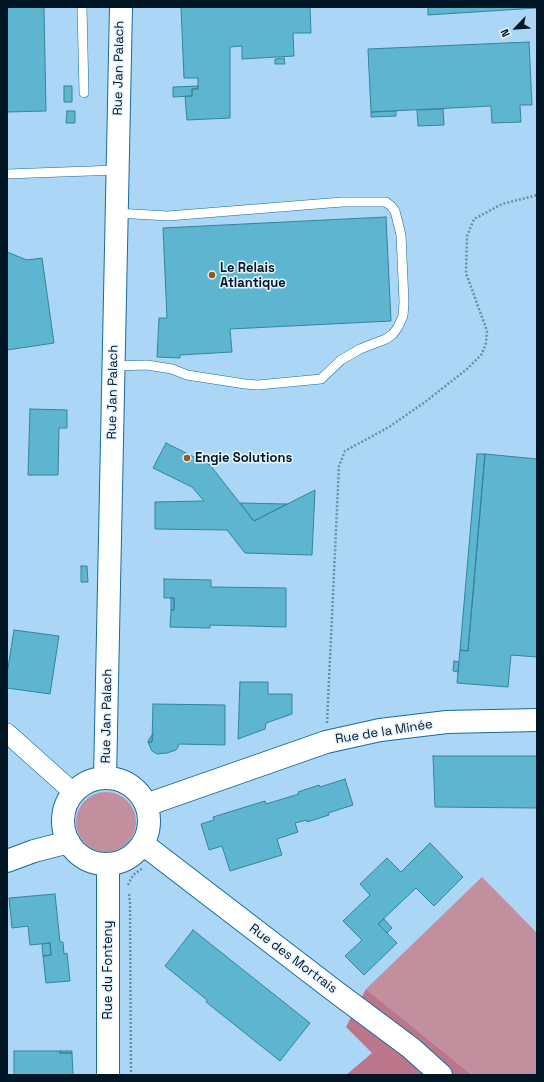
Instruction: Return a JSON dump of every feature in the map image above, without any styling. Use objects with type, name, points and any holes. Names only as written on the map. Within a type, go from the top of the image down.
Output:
[{"type":"street","name":"Rue Jan Palach","points":[[105,778],[120,7]]},
{"type":"street","name":"Rue de la Minée","points":[[146,806],[326,742],[380,730],[447,722],[537,720]]},
{"type":"street","points":[[7,733],[74,793]]},
{"type":"street","points":[[105,778],[120,781],[131,786],[140,795],[146,806],[149,818],[148,832],[143,844],[136,852],[128,858],[108,864],[97,863],[86,859],[76,852],[65,833],[63,822],[68,801],[74,793],[84,785],[95,780],[105,778]]},
{"type":"street","points":[[7,861],[69,842]]},
{"type":"street","name":"Rue des Mortrais","points":[[143,844],[411,1048],[441,1075]]},
{"type":"street","name":"Rue du Fonteny","points":[[108,864],[108,1075]]},
{"type":"lane","points":[[82,7],[84,93]]},
{"type":"lane","points":[[7,174],[117,170]]},
{"type":"lane","points":[[113,366],[147,366],[172,369],[187,375],[245,384],[321,379],[341,360],[360,349],[386,339],[393,334],[404,316],[401,235],[395,211],[386,202],[342,202],[168,216],[116,213]]},
{"type":"path","points":[[326,742],[339,466],[346,451],[389,427],[419,407],[467,369],[482,354],[486,343],[487,331],[466,272],[468,236],[474,219],[502,204],[537,195]]},
{"type":"path","points":[[131,1075],[130,903],[128,885],[133,875],[146,865]]},
{"type":"shaded area","points":[[106,792],[123,797],[131,805],[136,822],[131,839],[123,847],[106,852],[89,847],[81,839],[76,822],[81,805],[89,797]]},
{"type":"shaded area","points":[[482,877],[537,933],[537,1075],[472,1075],[366,989]]},
{"type":"shaded area","points":[[366,989],[472,1075],[346,1075],[372,1053],[346,1027]]},
{"type":"building","points":[[7,7],[44,7],[46,111],[7,112]]},
{"type":"building","points":[[181,7],[310,7],[311,33],[293,33],[294,56],[242,59],[242,46],[230,47],[230,118],[187,120],[185,96],[192,96],[192,89],[198,89],[198,78],[184,78]]},
{"type":"building","points":[[428,7],[537,7],[537,8],[428,15]]},
{"type":"building","points":[[529,42],[532,105],[520,105],[521,122],[492,123],[491,106],[371,112],[368,49]]},
{"type":"building","points":[[284,58],[285,64],[275,64],[275,59]]},
{"type":"building","points":[[64,86],[72,86],[72,102],[64,102]]},
{"type":"building","points":[[198,86],[198,89],[192,89],[192,96],[173,97],[173,87]]},
{"type":"building","points":[[443,109],[444,125],[418,126],[417,110]]},
{"type":"building","points":[[67,111],[75,111],[75,123],[66,123]]},
{"type":"building","points":[[396,111],[396,116],[371,117],[371,112]]},
{"type":"building","points":[[386,217],[391,321],[230,329],[232,352],[180,355],[180,358],[157,357],[159,318],[167,318],[163,228]]},
{"type":"building","points":[[7,252],[27,260],[42,258],[54,343],[7,350]]},
{"type":"building","points":[[30,409],[67,410],[67,428],[59,428],[58,475],[28,475]]},
{"type":"building","points":[[166,443],[210,465],[254,521],[315,490],[312,555],[245,553],[227,530],[155,529],[155,502],[204,501],[192,487],[153,468]]},
{"type":"building","points":[[477,454],[485,454],[468,651],[460,650]]},
{"type":"building","points":[[485,454],[537,459],[537,657],[511,655],[508,687],[457,683],[460,650],[468,651]]},
{"type":"building","points":[[240,503],[287,504],[254,521]]},
{"type":"building","points":[[81,566],[87,566],[88,582],[81,582]]},
{"type":"building","points":[[164,579],[211,580],[211,587],[286,588],[286,627],[210,625],[210,628],[170,627],[171,610],[174,610],[174,598],[164,598]]},
{"type":"building","points":[[171,598],[174,598],[174,610],[171,610]]},
{"type":"building","points":[[14,630],[59,636],[50,694],[7,688],[7,674]]},
{"type":"building","points":[[454,661],[459,662],[458,672],[453,671]]},
{"type":"building","points":[[240,682],[268,682],[268,694],[292,694],[292,714],[266,723],[265,729],[238,739]]},
{"type":"building","points":[[153,704],[225,705],[225,745],[179,744],[176,750],[157,754],[152,751],[148,742],[152,742]]},
{"type":"building","points":[[153,734],[152,742],[148,742],[149,739]]},
{"type":"building","points":[[433,756],[537,756],[537,808],[435,807]]},
{"type":"building","points":[[345,779],[353,805],[307,822],[307,820],[295,823],[298,832],[277,839],[282,855],[230,871],[222,846],[209,850],[201,824],[214,820],[213,817],[265,801],[266,804],[299,794],[298,792],[319,785],[320,787]]},
{"type":"building","points":[[430,843],[463,877],[434,906],[416,888],[378,924],[397,943],[364,975],[345,956],[362,940],[343,921],[370,895],[360,884],[387,858],[401,872]]},
{"type":"building","points":[[55,894],[60,942],[63,942],[64,954],[67,953],[70,981],[46,983],[43,956],[51,955],[50,943],[30,945],[28,926],[12,928],[9,898]]},
{"type":"building","points":[[384,919],[392,928],[387,933],[378,924]]},
{"type":"building","points":[[193,930],[310,1023],[280,1061],[206,1002],[207,1000],[165,966]]},
{"type":"building","points":[[50,943],[51,955],[43,956],[42,944]]},
{"type":"building","points":[[14,1051],[60,1051],[60,1053],[72,1053],[73,1075],[14,1075]]},
{"type":"building","points":[[60,1051],[72,1051],[72,1053],[60,1053]]},
{"type":"place","name":"Le Relais Atlantique","points":[[212,275]]},
{"type":"place","name":"Engie Solutions","points":[[187,458]]}]
